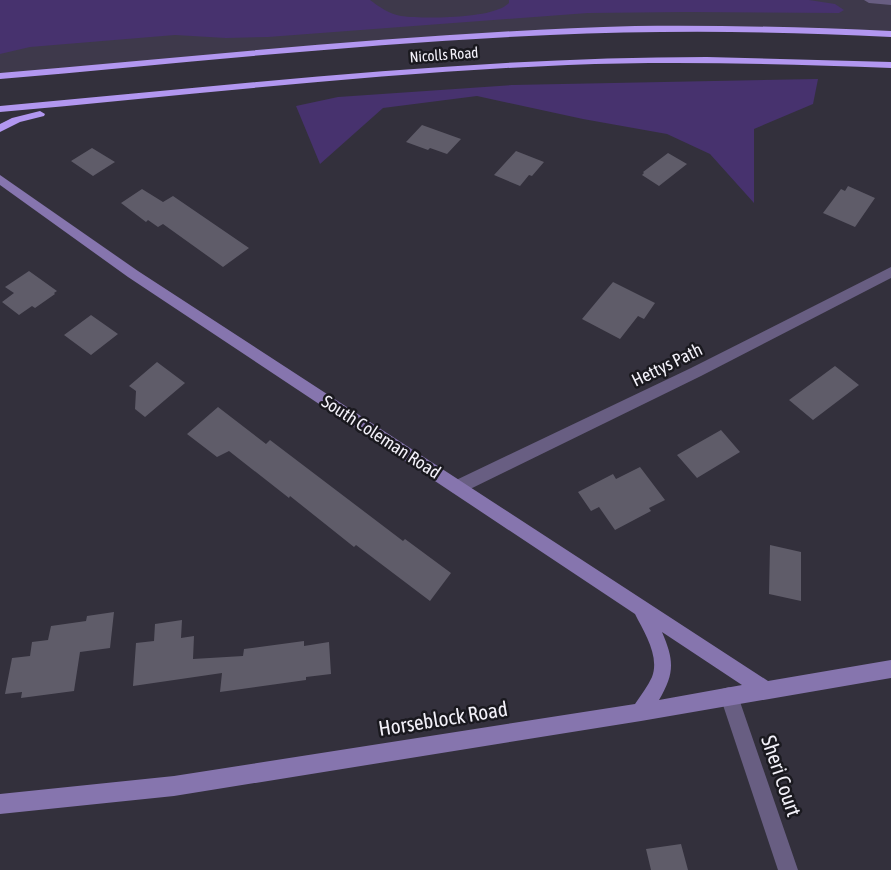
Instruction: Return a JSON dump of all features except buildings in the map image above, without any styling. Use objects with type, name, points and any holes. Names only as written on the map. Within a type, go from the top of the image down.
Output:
[{"type":"highway","points":[[813,31],[891,29]]},
{"type":"highway","name":"Nicolls Road","points":[[0,76],[488,36],[627,30],[813,31],[891,34]]},
{"type":"highway","name":"Nicolls Road","points":[[0,109],[465,68],[583,62],[712,60],[891,65]]},
{"type":"highway","points":[[0,129],[28,116],[89,110],[237,88]]},
{"type":"street","points":[[869,0],[891,2]]},
{"type":"street","name":"South Coleman Road","points":[[0,179],[133,274],[765,690]]},
{"type":"street","name":"Hettys Path","points":[[458,487],[696,372],[891,272]]},
{"type":"street","points":[[641,608],[662,654],[664,666],[660,678],[641,712]]},
{"type":"street","name":"Horseblock Road","points":[[0,804],[174,786],[641,712],[891,669]]},
{"type":"street","name":"Sheri Court","points":[[729,696],[788,870]]},
{"type":"shaded area","points":[[0,0],[891,0],[891,34],[742,29],[487,35],[0,76]]},
{"type":"shaded area","points":[[0,0],[370,0],[397,15],[411,17],[451,17],[490,12],[503,7],[509,3],[509,0],[809,0],[835,4],[844,10],[839,13],[588,13],[268,37],[226,38],[175,35],[30,47],[0,54]]},
{"type":"shaded area","points":[[818,79],[813,104],[754,129],[754,203],[710,154],[667,134],[583,119],[477,96],[383,108],[320,164],[296,106],[338,97],[512,85]]}]
